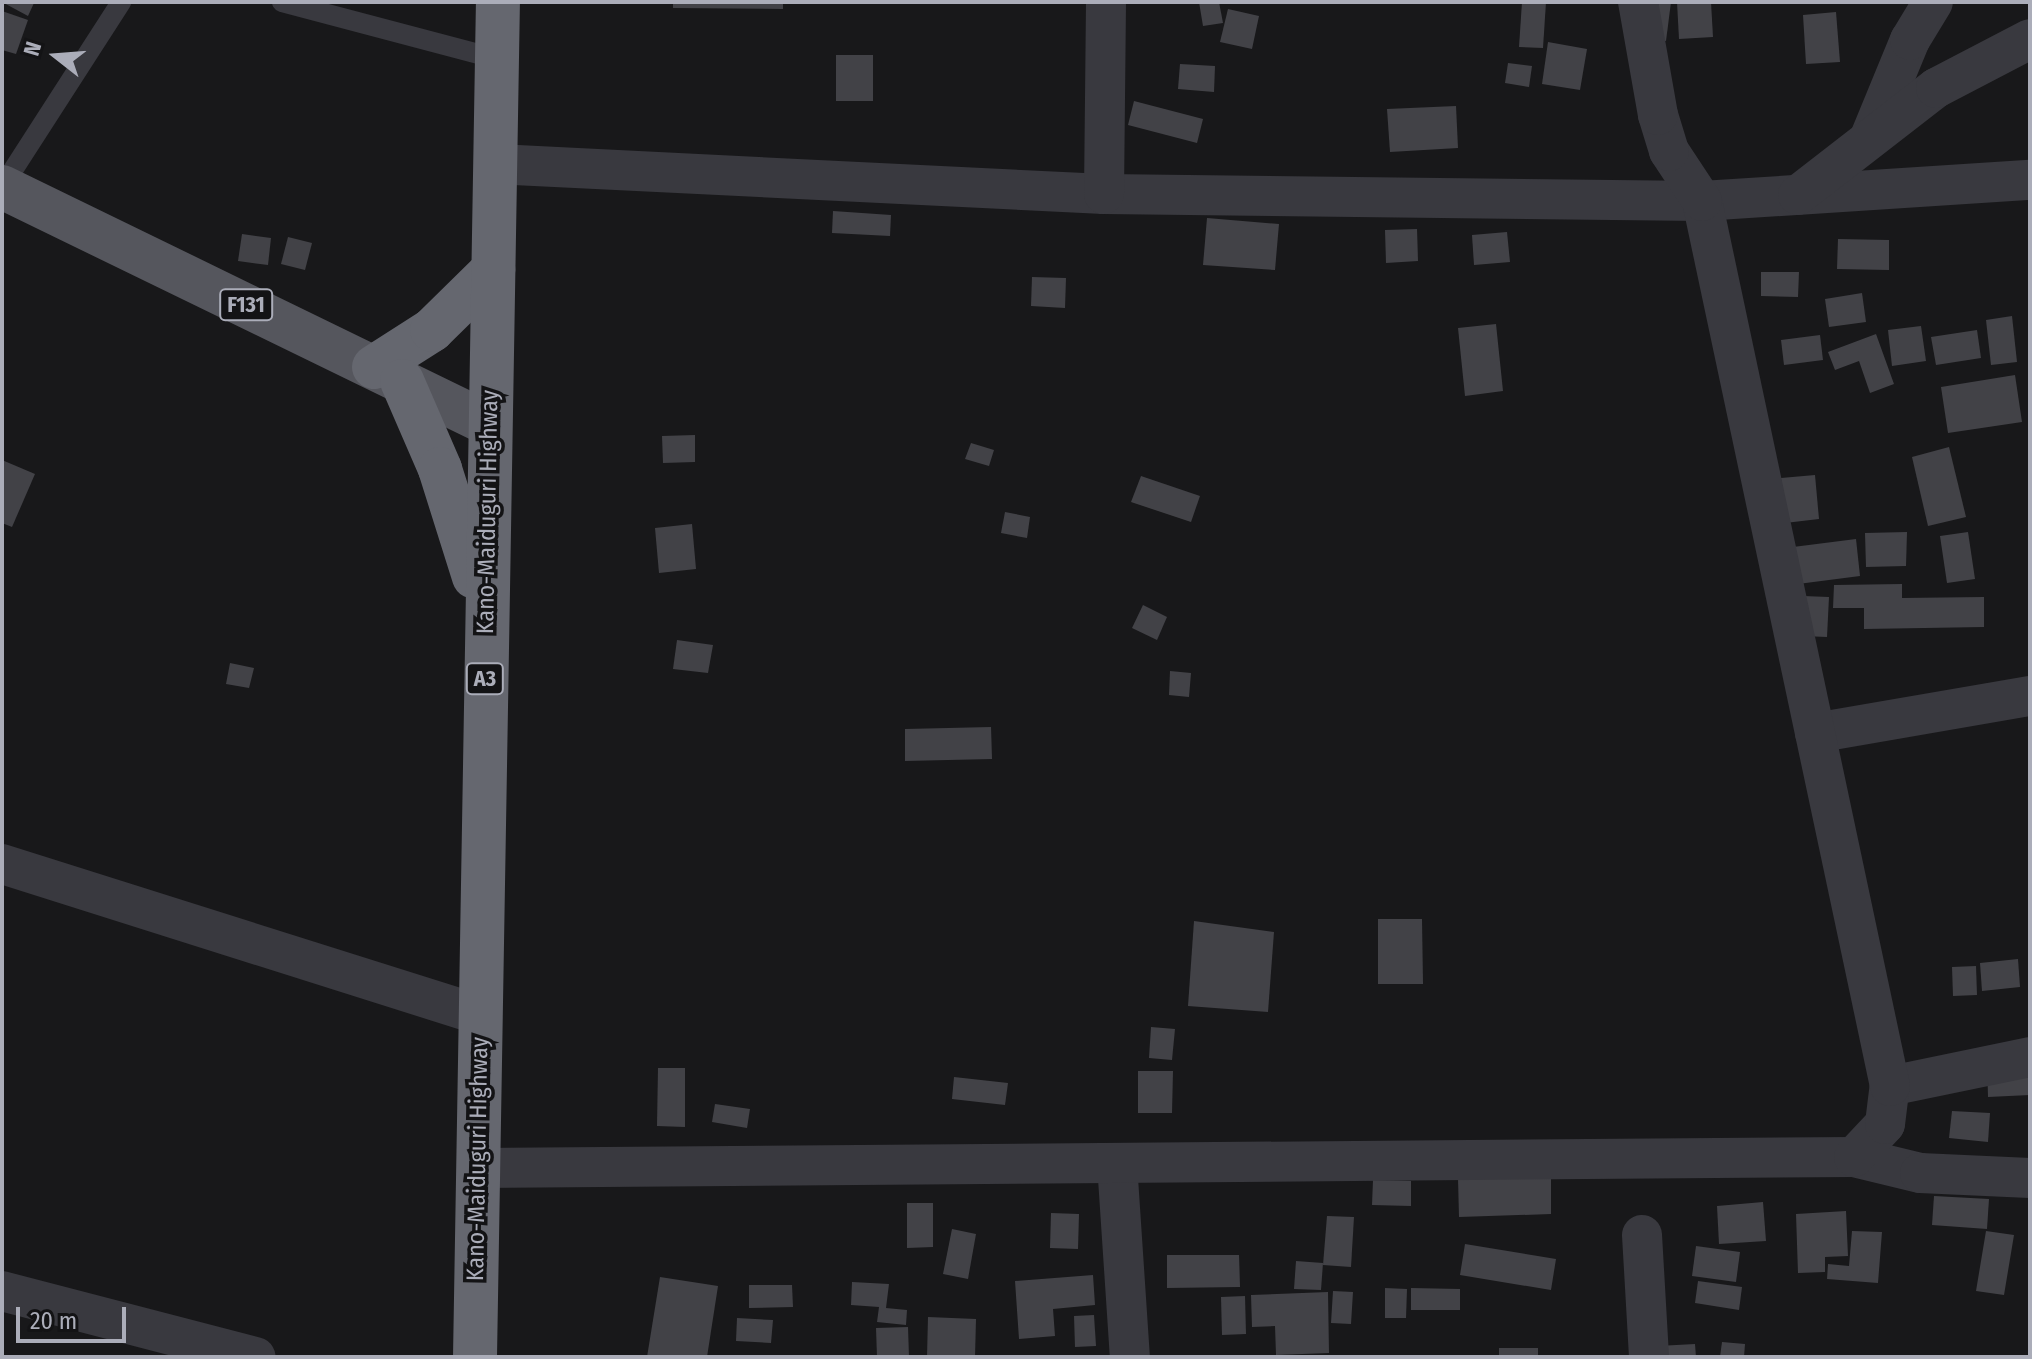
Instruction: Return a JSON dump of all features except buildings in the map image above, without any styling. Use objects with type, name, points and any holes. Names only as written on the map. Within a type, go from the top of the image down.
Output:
[{"type":"highway","name":"Kano-Maiduguri Highway","points":[[475,1357],[498,2]]},
{"type":"highway","points":[[486,616],[440,469],[388,374],[493,270]]},
{"type":"main road","name":"F131","points":[[2,187],[489,424]]},
{"type":"street","points":[[1104,194],[1106,2]]},
{"type":"street","points":[[1638,2],[1658,115],[1669,151],[1702,201],[1890,1086],[1885,1124],[1854,1157]]},
{"type":"street","points":[[1868,140],[1910,40],[1933,2]]},
{"type":"street","points":[[1798,195],[1936,88],[2030,39]]},
{"type":"street","points":[[495,164],[1104,194],[1702,201],[2030,180]]},
{"type":"street","points":[[1815,733],[2030,696]]},
{"type":"street","points":[[4,873],[480,1015]]},
{"type":"street","points":[[1890,1086],[2030,1057]]},
{"type":"street","points":[[478,1168],[1854,1157],[1920,1173],[2030,1178]]},
{"type":"street","points":[[1117,1163],[1130,1357]]},
{"type":"street","points":[[1642,1235],[1649,1357]]},
{"type":"street","points":[[2,1291],[256,1357]]},
{"type":"lane","points":[[2,187],[121,2]]},
{"type":"lane","points":[[282,2],[497,59]]}]
